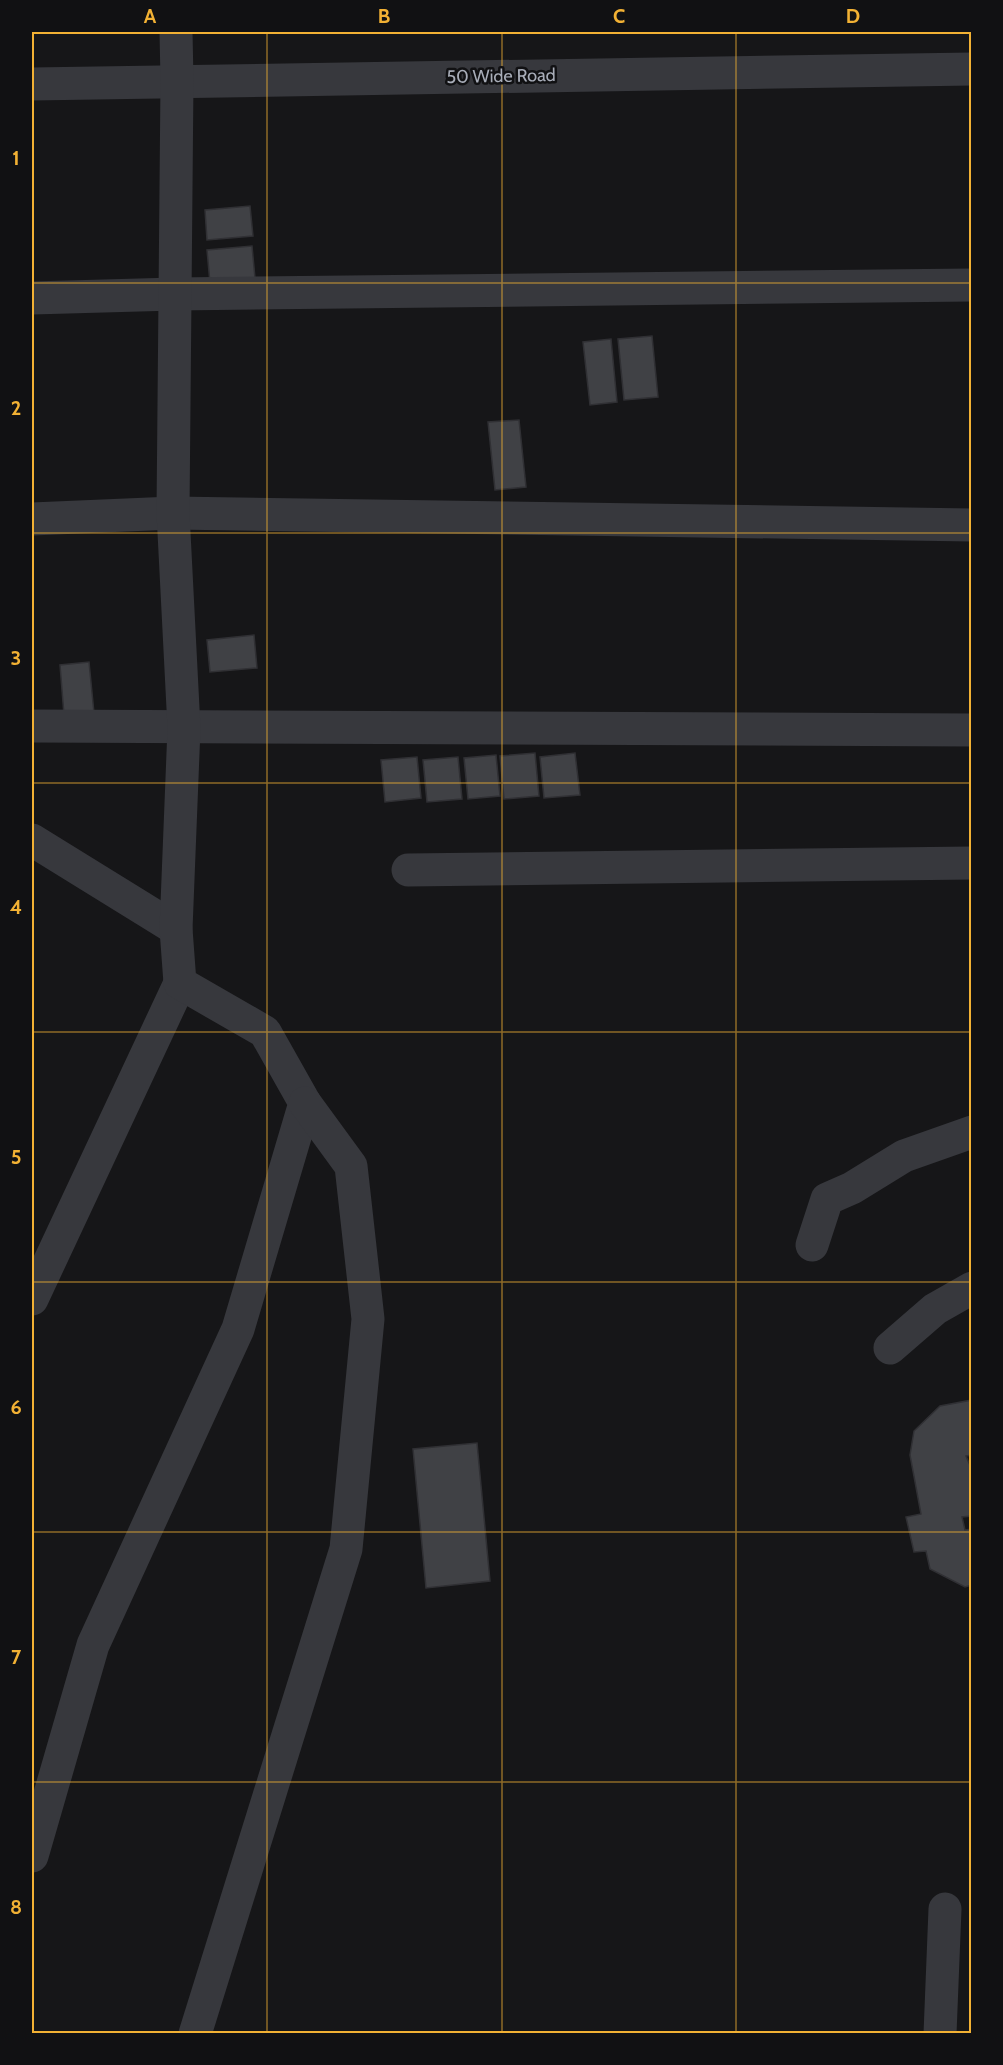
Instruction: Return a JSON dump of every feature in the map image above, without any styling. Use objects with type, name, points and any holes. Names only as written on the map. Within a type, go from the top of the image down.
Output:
[{"type":"street","points":[[32,1299],[180,983],[176,929],[184,728],[173,513],[176,32]]},
{"type":"street","name":"50 Wide Road","points":[[32,84],[972,69]]},
{"type":"street","points":[[32,298],[175,294],[972,285]]},
{"type":"street","points":[[32,519],[173,513],[972,525]]},
{"type":"street","points":[[32,726],[972,730]]},
{"type":"street","points":[[32,840],[176,929]]},
{"type":"street","points":[[408,870],[972,863]]},
{"type":"street","points":[[180,983],[265,1032],[305,1103],[351,1166],[368,1319],[346,1549],[195,2034]]},
{"type":"street","points":[[32,1856],[93,1645],[238,1329],[305,1103]]},
{"type":"street","points":[[812,1245],[827,1199],[852,1188],[904,1156],[972,1132]]},
{"type":"street","points":[[890,1348],[935,1309],[972,1288]]},
{"type":"street","points":[[940,2034],[945,1910]]},
{"type":"building","points":[[250,206],[253,236],[207,240],[205,210]]},
{"type":"building","points":[[252,246],[255,278],[210,283],[207,250]]},
{"type":"building","points":[[652,336],[658,397],[624,400],[618,339]]},
{"type":"building","points":[[611,339],[617,402],[590,405],[583,342]]},
{"type":"building","points":[[519,420],[526,487],[495,490],[488,422]]},
{"type":"building","points":[[254,635],[257,668],[210,672],[207,640]]},
{"type":"building","points":[[89,662],[94,713],[64,715],[60,665]]},
{"type":"building","points":[[535,753],[539,796],[504,799],[500,756]]},
{"type":"building","points":[[575,753],[580,795],[544,798],[540,757]]},
{"type":"building","points":[[496,755],[500,796],[468,799],[464,758]]},
{"type":"building","points":[[417,757],[421,798],[385,802],[381,760]]},
{"type":"building","points":[[458,757],[462,799],[427,802],[423,760]]},
{"type":"building","points":[[972,1400],[972,1455],[966,1456],[972,1470],[972,1516],[962,1517],[965,1530],[972,1529],[972,1585],[965,1587],[930,1569],[926,1551],[914,1552],[906,1517],[921,1514],[910,1455],[914,1431],[940,1406]]},
{"type":"building","points":[[477,1443],[490,1581],[426,1588],[413,1449]]}]
